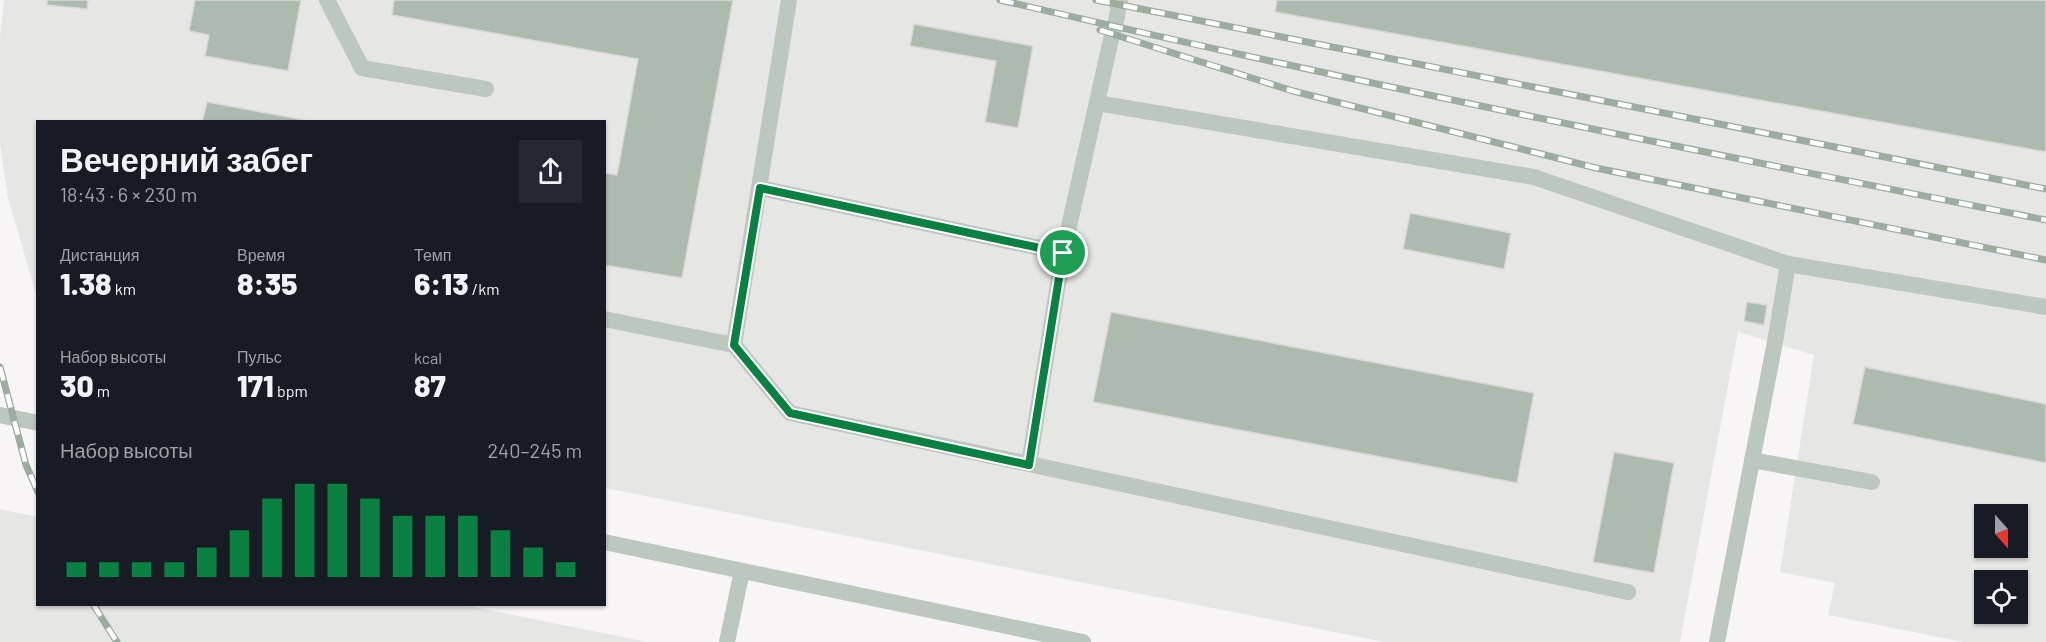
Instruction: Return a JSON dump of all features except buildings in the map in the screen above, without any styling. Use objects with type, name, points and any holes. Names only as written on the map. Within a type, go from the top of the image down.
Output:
[{"type":"lane","points":[[327,0],[362,68],[486,89]]},
{"type":"lane","points":[[734,345],[789,0]]},
{"type":"lane","points":[[1029,465],[1063,253],[1120,0]]},
{"type":"lane","points":[[1097,103],[1534,177],[1788,264],[2046,307]]},
{"type":"lane","points":[[760,188],[1063,253]]},
{"type":"lane","points":[[1717,642],[1788,264]]},
{"type":"lane","points":[[606,319],[734,345],[790,413],[1628,592]]},
{"type":"lane","points":[[0,415],[36,423]]},
{"type":"lane","points":[[1752,460],[1872,482]]},
{"type":"lane","points":[[606,542],[1083,642]]},
{"type":"lane","points":[[727,642],[742,571]]},
{"type":"shaded area","points":[[4,0],[2046,0],[2046,642],[1963,642],[1828,615],[1835,583],[1780,572],[1814,355],[1738,332],[1680,642],[1385,642],[606,488],[606,120],[36,120],[36,294],[8,198],[0,144],[0,37]]},
{"type":"shaded area","points":[[0,509],[36,517],[36,606],[469,606],[647,642],[0,642]]},
{"type":"railway","points":[[1000,0],[1391,87],[2046,220]]},
{"type":"railway","points":[[1096,0],[2046,189]]},
{"type":"railway","points":[[1100,30],[1293,91],[1596,168],[2046,260]]},
{"type":"railway","points":[[0,367],[26,465],[36,488]]},
{"type":"railway","points":[[94,606],[117,642]]},
{"type":"route","points":[[760,188],[1063,253],[1029,465],[790,413],[734,345],[760,188]]}]
